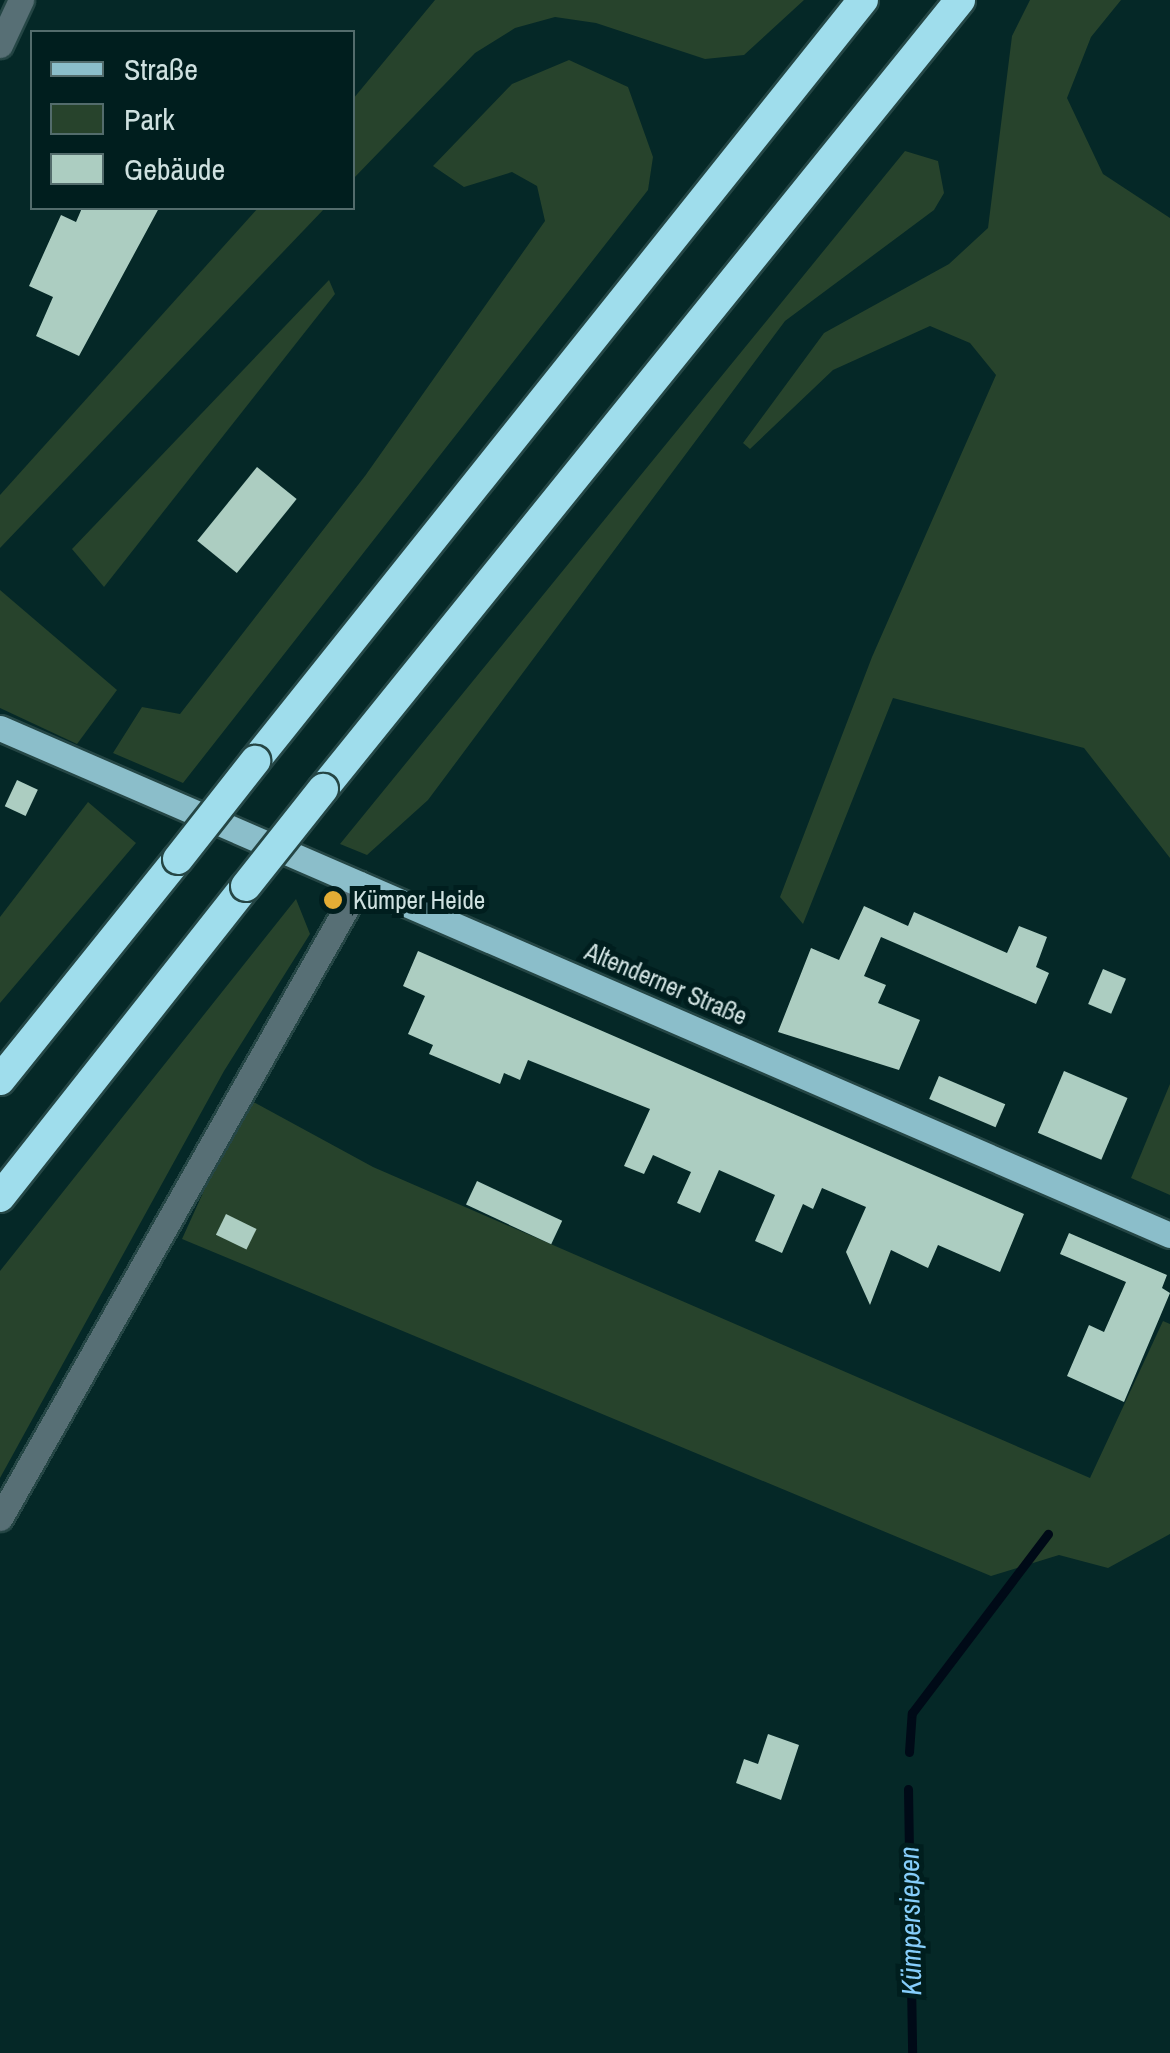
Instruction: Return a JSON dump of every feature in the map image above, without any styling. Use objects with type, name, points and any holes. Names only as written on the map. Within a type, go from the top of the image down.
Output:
[{"type":"highway","points":[[0,1080],[863,0]]},
{"type":"highway","points":[[0,1197],[323,789],[960,0]]},
{"type":"main road","name":"Altenderner Straße","points":[[0,728],[1170,1236]]},
{"type":"street","points":[[0,45],[21,0]]},
{"type":"street","points":[[0,1518],[360,884]]},
{"type":"green space","points":[[435,0],[804,0],[744,55],[705,59],[596,23],[555,17],[515,28],[475,53],[355,177],[355,97]]},
{"type":"green space","points":[[1030,0],[1121,0],[1091,37],[1067,98],[1103,174],[1170,218],[1170,858],[1084,748],[893,698],[803,924],[780,897],[872,657],[996,375],[970,343],[930,326],[833,370],[750,449],[743,443],[824,333],[949,264],[988,228],[1012,36]]},
{"type":"green space","points":[[569,60],[628,87],[653,157],[648,190],[183,783],[113,753],[142,707],[180,714],[365,476],[545,221],[537,186],[512,172],[464,187],[433,166],[512,84]]},
{"type":"green space","points":[[905,151],[938,161],[944,193],[934,210],[785,321],[428,800],[367,855],[340,844]]},
{"type":"green space","points":[[256,210],[323,210],[0,548],[0,495]]},
{"type":"green space","points":[[329,280],[335,294],[104,587],[72,549]]},
{"type":"green space","points":[[0,590],[117,690],[77,744],[0,708]]},
{"type":"green space","points":[[88,802],[136,843],[0,1003],[0,917]]},
{"type":"green space","points":[[296,899],[310,934],[224,1071],[0,1478],[0,1271]]},
{"type":"green space","points":[[1170,1084],[1170,1195],[1131,1178]]},
{"type":"green space","points":[[246,1098],[373,1167],[1090,1478],[1163,1321],[1170,1324],[1170,1534],[1108,1568],[1059,1555],[991,1576],[182,1239]]},
{"type":"building","points":[[81,210],[158,210],[79,356],[36,336],[53,297],[29,286],[61,215],[76,222]]},
{"type":"building","points":[[257,467],[297,499],[237,573],[197,541]]},
{"type":"building","points":[[17,780],[38,790],[26,816],[5,806]]},
{"type":"building","points":[[864,906],[908,926],[914,912],[1007,953],[1019,926],[1047,937],[1036,967],[1049,973],[1036,1004],[881,937],[864,976],[886,985],[878,1003],[920,1020],[899,1070],[778,1032],[811,948],[839,960]]},
{"type":"building","points":[[418,951],[1024,1214],[1000,1272],[938,1245],[928,1268],[891,1250],[870,1305],[846,1252],[866,1207],[822,1188],[813,1209],[803,1204],[782,1253],[755,1241],[775,1195],[719,1170],[700,1213],[677,1203],[691,1172],[653,1155],[644,1174],[624,1166],[650,1109],[528,1060],[520,1080],[504,1073],[500,1084],[429,1054],[433,1045],[408,1034],[425,996],[403,986]]},
{"type":"building","points":[[1103,969],[1126,979],[1111,1014],[1088,1004]]},
{"type":"building","points":[[1064,1071],[1128,1098],[1101,1160],[1038,1133]]},
{"type":"building","points":[[939,1076],[1005,1104],[996,1127],[929,1099]]},
{"type":"building","points":[[477,1181],[562,1221],[551,1244],[466,1205]]},
{"type":"building","points":[[226,1214],[257,1229],[246,1250],[216,1235]]},
{"type":"building","points":[[1069,1233],[1167,1275],[1162,1288],[1170,1293],[1124,1402],[1067,1376],[1089,1325],[1104,1332],[1126,1282],[1060,1254]]},
{"type":"building","points":[[768,1734],[799,1745],[781,1800],[736,1783],[744,1759],[758,1764]]},
{"type":"waterway","name":"Kümpersiepen","points":[[909,1752],[912,1713],[1048,1534]]},
{"type":"waterway","name":"Kümpersiepen","points":[[908,1789],[912,2053]]},
{"type":"place","name":"Kümper Heide","points":[[333,900]]}]
